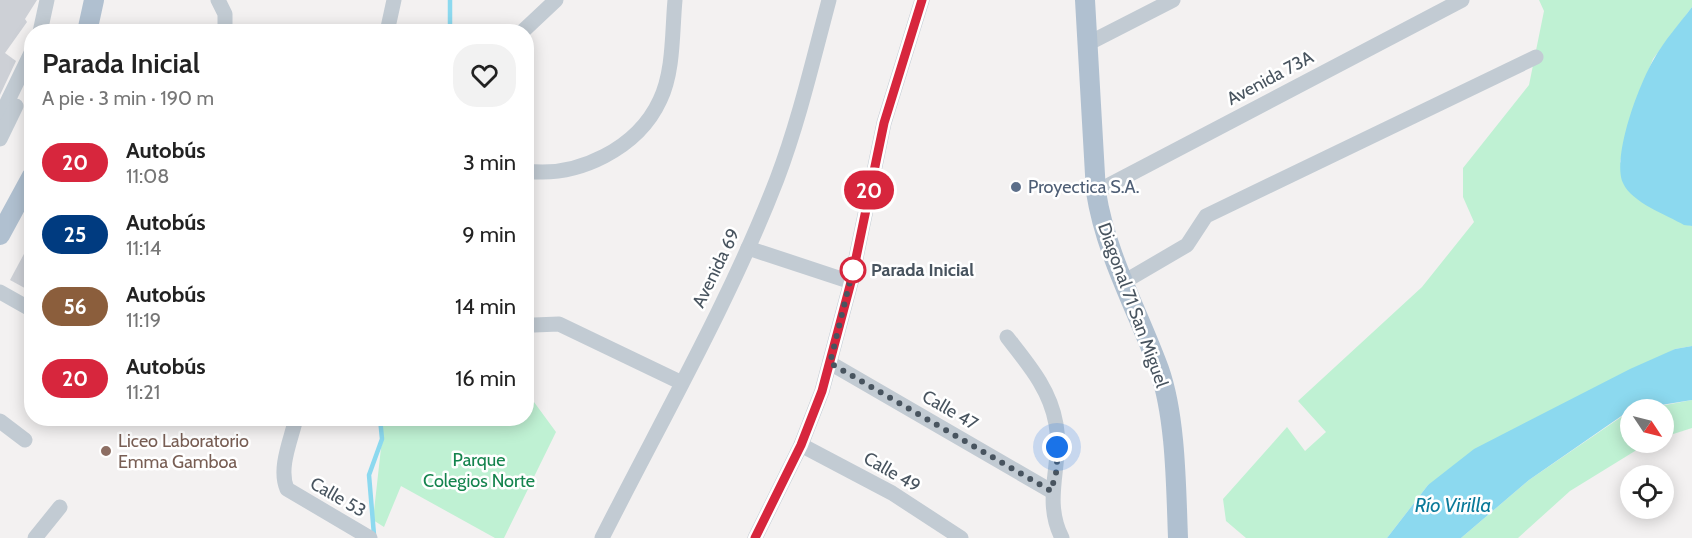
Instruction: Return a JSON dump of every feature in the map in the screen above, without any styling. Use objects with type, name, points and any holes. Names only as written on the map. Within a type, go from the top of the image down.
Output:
[{"type":"main road","points":[[89,24],[94,0]]},
{"type":"main road","name":"Diagonal 71 San Miguel","points":[[1085,0],[1096,192],[1100,218],[1122,283],[1159,370],[1167,400],[1178,538]]},
{"type":"main road","points":[[0,235],[24,191]]},
{"type":"street","points":[[42,24],[47,0]]},
{"type":"street","points":[[52,24],[57,0]]},
{"type":"street","points":[[218,0],[225,14],[225,24]]},
{"type":"street","points":[[389,24],[394,0]]},
{"type":"street","points":[[530,24],[556,0]]},
{"type":"street","points":[[534,172],[541,173],[584,165],[610,153],[632,138],[647,123],[661,99],[668,72],[675,0]]},
{"type":"street","name":"Avenida 69","points":[[602,538],[748,248],[777,178],[797,119],[829,0]]},
{"type":"street","points":[[755,538],[801,445],[830,363],[851,282],[884,123],[922,0]]},
{"type":"street","points":[[1089,43],[1173,0]]},
{"type":"street","name":"Avenida 73A","points":[[1096,192],[1462,0]]},
{"type":"street","points":[[1122,283],[1187,244],[1206,216],[1536,57]]},
{"type":"street","points":[[0,117],[24,68]]},
{"type":"street","points":[[0,139],[24,94]]},
{"type":"street","points":[[748,248],[851,282]]},
{"type":"street","points":[[0,292],[24,306]]},
{"type":"street","points":[[534,325],[559,324],[680,382]]},
{"type":"street","points":[[1007,337],[1044,384],[1056,425],[1057,469],[1051,491],[1054,515],[1062,538]]},
{"type":"street","name":"Calle 47","points":[[830,363],[1051,491]]},
{"type":"street","points":[[0,421],[25,440]]},
{"type":"street","name":"Calle 53","points":[[294,426],[284,474],[287,489],[370,538]]},
{"type":"street","name":"Calle 49","points":[[801,445],[892,493],[961,538]]},
{"type":"street","points":[[35,538],[60,507]]},
{"type":"green space","points":[[1539,0],[1692,0],[1692,7],[1653,59],[1637,99],[1620,162],[1684,224],[1692,226],[1692,346],[1675,349],[1428,485],[1387,538],[1246,538],[1226,521],[1223,499],[1287,427],[1305,451],[1326,432],[1298,401],[1422,287],[1474,222],[1463,197],[1463,168],[1529,85],[1544,11]]},
{"type":"green space","points":[[1692,400],[1692,428],[1674,434],[1674,403]]},
{"type":"green space","name":"Parque Colegios Norte","points":[[534,402],[556,432],[504,538],[495,538],[401,486],[384,527],[373,520],[381,426],[534,426]]},
{"type":"green space","points":[[1620,418],[1620,453],[1632,453],[1570,491],[1518,538],[1461,538],[1529,480]]},
{"type":"water","points":[[1692,7],[1692,226],[1684,225],[1634,197],[1623,183],[1621,156],[1629,120],[1648,70],[1667,39]]},
{"type":"water","name":"Río Virilla","points":[[1692,346],[1692,400],[1674,403],[1674,399],[1620,399],[1620,417],[1529,480],[1461,538],[1387,538],[1428,485],[1474,449],[1630,369],[1675,349]]},
{"type":"building","points":[[0,0],[37,0],[25,19],[27,22],[5,53],[16,61],[0,95]]},
{"type":"building","points":[[24,254],[24,288],[10,280]]},
{"type":"waterway","points":[[450,0],[450,24]]},
{"type":"waterway","points":[[374,535],[369,475],[382,439],[381,426]]},
{"type":"bus line","name":"20","points":[[755,538],[801,445],[822,391],[851,282],[884,123],[922,0]]},
{"type":"place","name":"Proyectica S.A.","points":[[1016,187]]},
{"type":"place","name":"Parada Inicial","points":[[853,270]]},
{"type":"place","name":"Liceo Laboratorio Emma Gamboa","points":[[106,451]]},
{"type":"route","points":[[853,270],[855,261],[830,363],[1051,491],[1057,469],[1057,447]]}]
